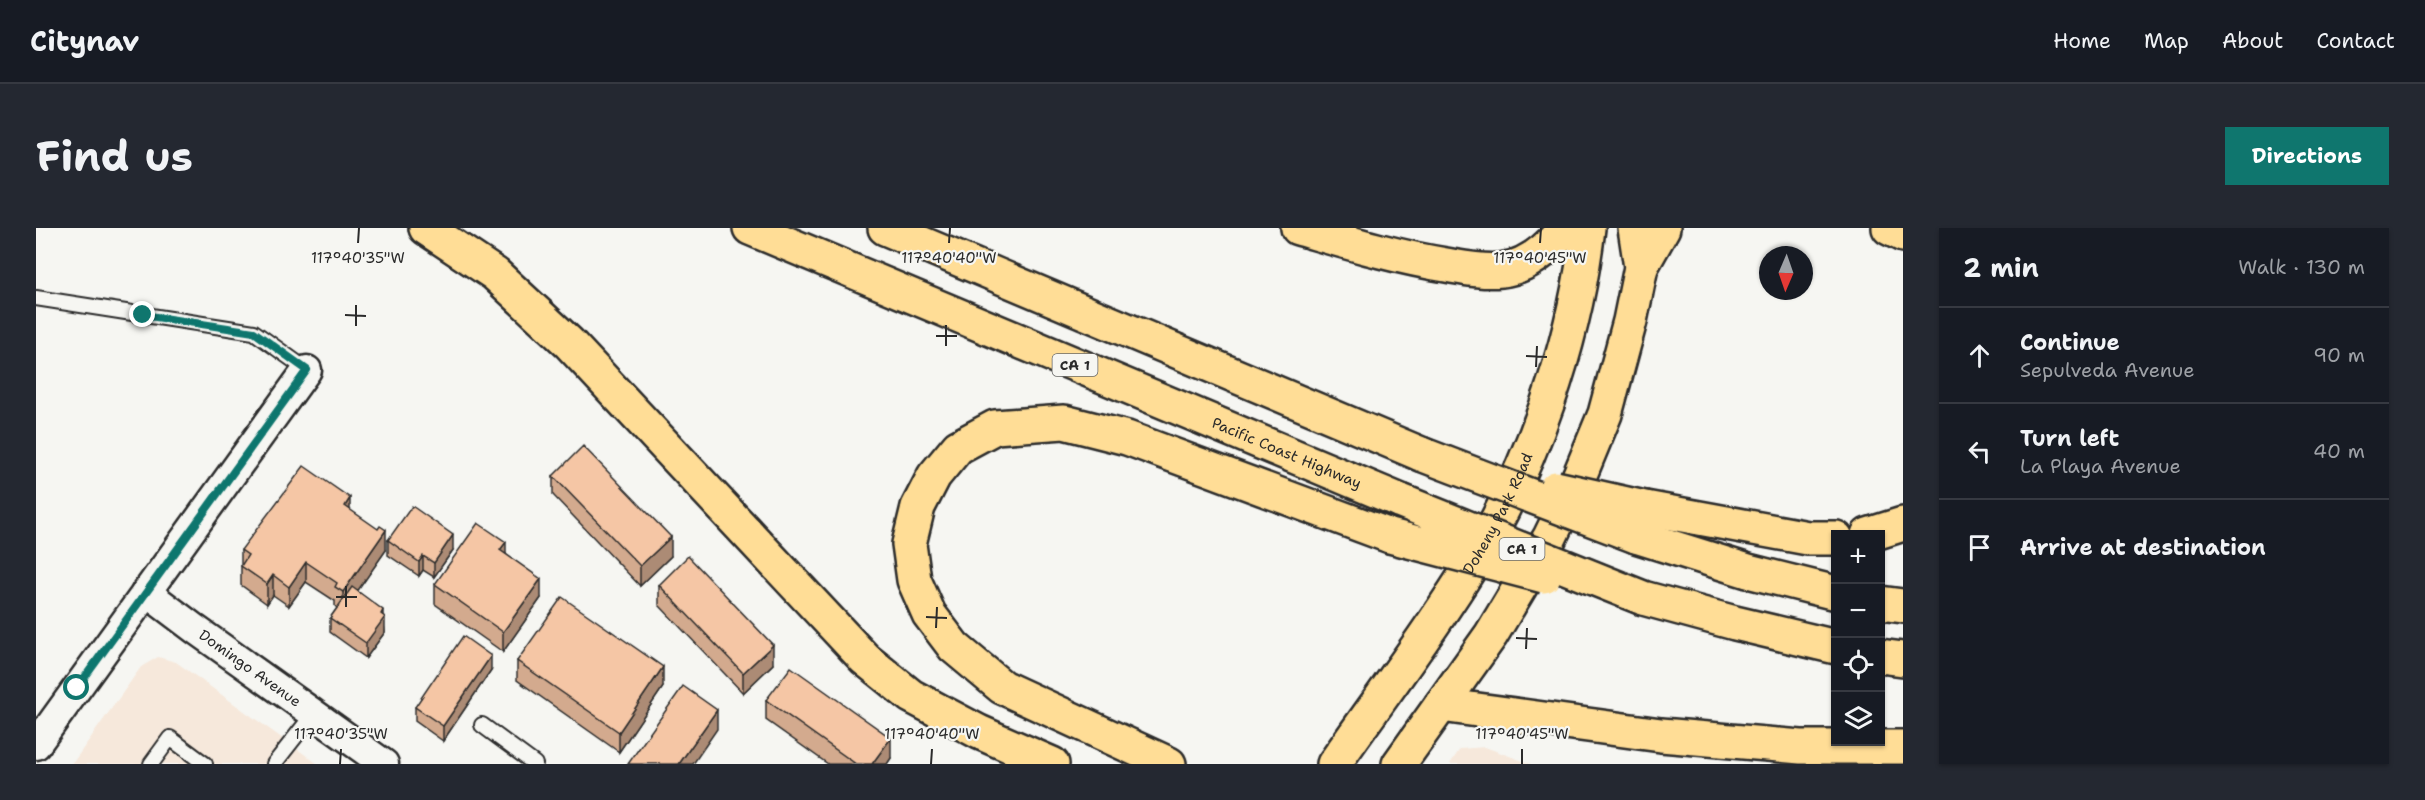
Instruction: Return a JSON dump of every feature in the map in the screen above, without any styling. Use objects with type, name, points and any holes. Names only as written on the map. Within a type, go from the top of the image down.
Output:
[{"type":"main road","points":[[426,228],[495,274],[569,343],[865,659],[911,696],[979,732],[1052,764]]},
{"type":"main road","name":"Pacific Coast Highway","points":[[750,228],[1401,501],[1643,598],[1831,646]]},
{"type":"main road","points":[[885,228],[1432,458],[1640,522],[1748,571],[1831,592]]},
{"type":"main road","points":[[1298,228],[1413,260],[1484,270],[1502,270],[1526,262],[1550,246],[1565,228]]},
{"type":"main road","name":"Doheny Park Road","points":[[1334,764],[1472,565],[1500,514],[1535,436],[1560,369],[1580,288],[1588,228]]},
{"type":"main road","points":[[1635,228],[1641,267]]},
{"type":"main road","points":[[1399,764],[1491,635],[1550,537],[1579,477],[1605,414],[1630,321],[1641,267],[1653,242],[1663,228]]},
{"type":"main road","points":[[1889,228],[1903,235]]},
{"type":"main road","points":[[1169,764],[1002,687],[954,647],[929,614],[914,580],[909,544],[918,507],[934,476],[958,447],[995,427],[1064,422],[1127,438],[1390,536],[1503,567],[1643,598]]},
{"type":"main road","points":[[1640,522],[1808,538],[1831,538]]},
{"type":"main road","points":[[1885,531],[1903,524]]},
{"type":"main road","points":[[1885,604],[1903,606]]},
{"type":"main road","points":[[1885,657],[1903,659]]},
{"type":"main road","points":[[1441,705],[1661,735],[1801,747],[1903,747]]},
{"type":"street","points":[[36,745],[307,370]]},
{"type":"street","name":"Domingo Avenue","points":[[146,592],[195,630],[384,764]]},
{"type":"lane","points":[[36,298],[254,332],[307,370]]},
{"type":"lane","points":[[274,764],[314,713]]},
{"type":"lane","points":[[482,725],[535,764]]},
{"type":"lane","points":[[151,764],[170,738],[205,764]]},
{"type":"shaded area","points":[[158,657],[176,662],[318,764],[72,764],[141,667]]},
{"type":"shaded area","points":[[1485,747],[1531,764],[1450,764],[1460,749]]},
{"type":"building","points":[[583,446],[671,537],[640,566],[553,476]]},
{"type":"building","points":[[304,466],[350,498],[345,506],[378,529],[380,526],[386,530],[343,592],[335,587],[337,583],[306,562],[289,587],[273,575],[267,584],[241,566],[248,555],[241,550]]},
{"type":"building","points":[[412,506],[453,535],[434,563],[423,556],[419,562],[388,540]]},
{"type":"building","points":[[478,523],[506,542],[500,550],[541,579],[503,632],[435,584]]},
{"type":"building","points":[[688,556],[773,645],[743,673],[659,585]]},
{"type":"building","points":[[352,587],[383,610],[381,614],[385,617],[366,643],[330,618]]},
{"type":"building","points":[[562,597],[663,667],[619,732],[517,661]]},
{"type":"building","points":[[463,636],[491,656],[443,726],[415,707]]},
{"type":"building","points":[[791,667],[891,738],[872,764],[856,764],[766,700]]},
{"type":"building","points":[[683,686],[717,710],[679,764],[628,764]]},
{"type":"route","points":[[77,688],[307,370],[254,332],[143,315]]}]
